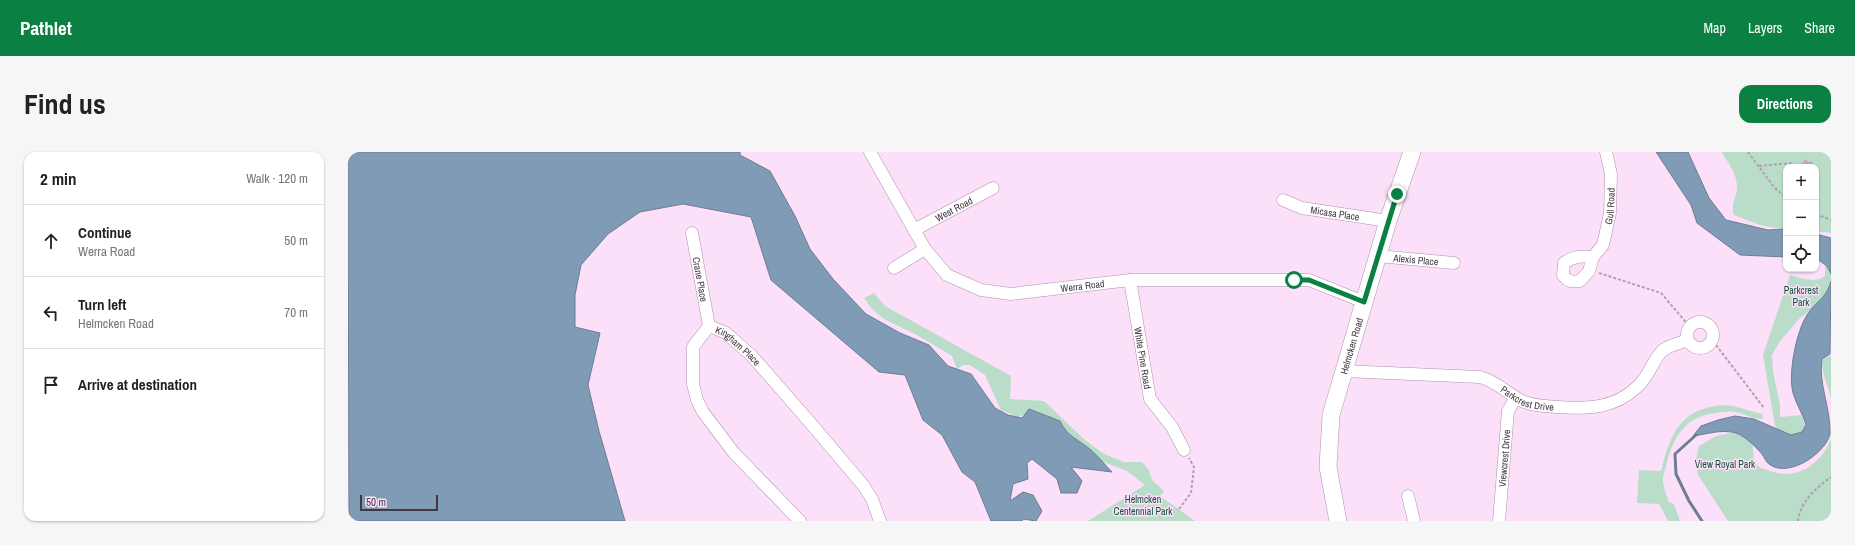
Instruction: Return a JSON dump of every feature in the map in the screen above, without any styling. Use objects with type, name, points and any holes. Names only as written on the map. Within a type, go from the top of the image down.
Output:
[{"type":"main road","name":"Helmcken Road","points":[[1338,521],[1328,467],[1331,415],[1388,221],[1412,152]]},
{"type":"street","name":"Werra Road","points":[[870,152],[925,249],[947,275],[981,290],[1011,294],[1130,280],[1309,280],[1364,302]]},
{"type":"street","name":"Gull Road","points":[[1589,271],[1593,258],[1604,245],[1610,213],[1611,174],[1606,152]]},
{"type":"street","name":"West Road","points":[[914,230],[993,188]]},
{"type":"street","name":"Micasa Place","points":[[1283,200],[1302,208],[1388,221]]},
{"type":"street","name":"Crane Place","points":[[692,233],[709,326]]},
{"type":"street","points":[[894,268],[925,249]]},
{"type":"street","name":"Alexis Place","points":[[1378,256],[1454,263]]},
{"type":"street","points":[[1589,271],[1580,281],[1573,282],[1567,280],[1563,275],[1562,269],[1564,263],[1570,258],[1579,256],[1593,258]]},
{"type":"street","name":"White Pine Road","points":[[1130,280],[1150,399],[1172,427],[1184,450]]},
{"type":"street","points":[[1699,322],[1708,325],[1713,333],[1712,342],[1704,348],[1699,348],[1690,344],[1687,335],[1690,327],[1699,322]]},
{"type":"street","name":"Kingham Place","points":[[800,521],[734,453],[703,412],[697,400],[693,384],[692,347],[709,326],[726,332],[752,356],[863,485],[872,499],[880,521]]},
{"type":"street","name":"Parkcrest Drive","points":[[1343,371],[1480,377],[1491,380],[1524,402],[1541,406],[1586,409],[1602,406],[1631,393],[1649,373],[1662,351],[1670,346],[1688,340]]},
{"type":"street","name":"Viewcrest Drive","points":[[1498,521],[1508,411],[1516,398]]},
{"type":"street","points":[[1408,496],[1414,521]]},
{"type":"path","points":[[1748,152],[1774,187],[1783,195]]},
{"type":"path","points":[[1758,166],[1791,162],[1794,164]]},
{"type":"path","points":[[1819,215],[1831,220]]},
{"type":"path","points":[[1589,271],[1661,293],[1690,327]]},
{"type":"path","points":[[1712,342],[1716,345],[1764,408]]},
{"type":"path","points":[[1179,509],[1191,493],[1194,467],[1184,450]]},
{"type":"path","points":[[1798,521],[1802,508],[1810,496],[1821,484],[1831,477]]},
{"type":"green space","points":[[1722,152],[1831,152],[1831,233],[1819,231],[1819,164],[1783,164],[1783,229],[1760,225],[1734,215],[1733,204],[1737,191],[1737,182],[1732,169]]},
{"type":"green space","name":"Parkcrest Park","points":[[1831,263],[1831,294],[1800,318],[1780,341],[1772,355],[1773,372],[1780,405],[1780,417],[1801,415],[1807,431],[1785,439],[1775,426],[1763,355],[1790,275],[1808,280],[1817,280],[1825,276],[1825,264]]},
{"type":"green space","name":"Helmcken Centennial Park","points":[[874,293],[885,306],[1011,376],[1010,399],[1044,401],[1085,440],[1104,454],[1124,462],[1142,462],[1149,470],[1152,480],[1164,491],[1160,496],[1195,521],[1088,521],[1145,485],[1127,471],[1101,461],[1026,414],[1018,417],[1001,410],[985,375],[970,365],[963,365],[957,369],[952,356],[917,335],[884,319],[872,309],[864,298]]},
{"type":"green space","points":[[1831,356],[1831,399],[1823,371],[1822,361]]},
{"type":"green space","points":[[1721,405],[1733,406],[1762,414],[1763,419],[1754,418],[1737,412],[1716,413],[1705,415],[1696,419],[1681,431],[1672,447],[1663,475],[1664,487],[1669,502],[1674,504],[1680,521],[1668,521],[1659,504],[1637,503],[1639,470],[1661,471],[1668,446],[1679,426],[1695,412]]},
{"type":"green space","name":"View Royal Park","points":[[1731,433],[1741,434],[1748,437],[1753,446],[1755,461],[1758,466],[1780,474],[1799,472],[1807,468],[1821,456],[1831,439],[1831,521],[1728,521],[1698,475],[1696,460],[1699,446],[1716,436]]},
{"type":"water","points":[[348,152],[740,152],[740,155],[770,171],[795,216],[810,249],[833,279],[866,314],[900,333],[929,345],[948,366],[971,374],[995,408],[1008,415],[1022,418],[1029,409],[1060,421],[1070,435],[1092,451],[1112,472],[1071,467],[1082,481],[1077,493],[1061,493],[1057,479],[1032,459],[1027,463],[1028,479],[1013,484],[1010,501],[1023,492],[1033,495],[1042,511],[1036,521],[1023,519],[1022,521],[991,521],[975,482],[962,472],[942,435],[923,420],[905,375],[879,372],[771,280],[751,217],[683,204],[640,212],[608,234],[581,265],[575,295],[575,327],[600,333],[588,385],[599,431],[625,521],[349,521]]},
{"type":"water","points":[[1656,152],[1688,152],[1709,198],[1726,220],[1768,230],[1783,229],[1783,257],[1740,255],[1697,223],[1691,205]]},
{"type":"water","points":[[1819,235],[1831,238],[1831,274],[1827,266],[1819,260]]},
{"type":"water","points":[[1831,281],[1830,354],[1822,359],[1821,368],[1823,387],[1829,415],[1830,434],[1821,449],[1814,456],[1796,466],[1777,468],[1768,463],[1757,448],[1750,442],[1736,433],[1720,432],[1693,436],[1701,426],[1735,416],[1754,419],[1791,435],[1802,432],[1806,425],[1794,397],[1792,385],[1792,364],[1796,342],[1807,315],[1827,292]]},
{"type":"building","points":[[1806,159],[1810,164],[1801,164]]},
{"type":"waterway","points":[[1696,435],[1675,454],[1676,474],[1689,501],[1702,521]]},
{"type":"route","points":[[1294,280],[1309,280],[1364,302],[1397,194]]}]
